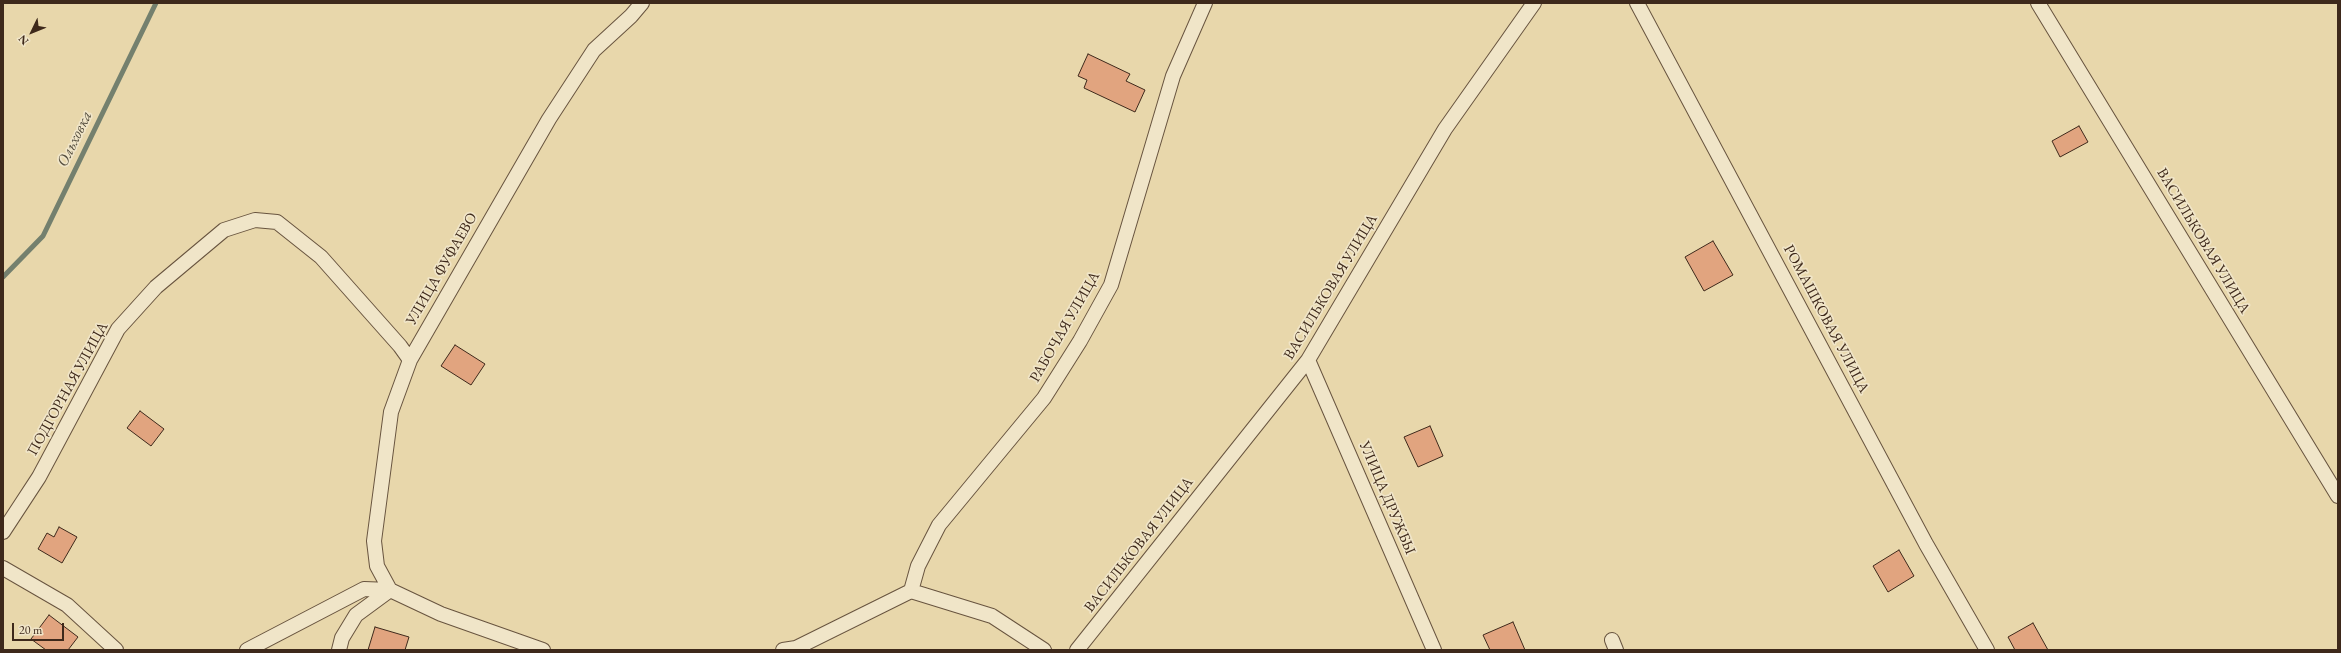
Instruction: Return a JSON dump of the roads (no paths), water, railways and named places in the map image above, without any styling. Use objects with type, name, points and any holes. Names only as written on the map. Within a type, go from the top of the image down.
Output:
[{"type":"street","name":"УЛИЦА ФУФАЕВО","points":[[390,590],[377,566],[374,541],[390,412],[410,360],[548,119],[594,50],[631,16],[642,3]]},
{"type":"street","name":"РАБОЧАЯ УЛИЦА","points":[[911,591],[918,566],[939,525],[1044,398],[1080,341],[1111,285],[1173,76],[1205,3]]},
{"type":"street","name":"ВАСИЛЬКОВАЯ УЛИЦА","points":[[1077,650],[1308,360],[1445,129],[1534,3]]},
{"type":"street","name":"РОМАШКОВАЯ УЛИЦА","points":[[1637,3],[1926,544],[1987,650]]},
{"type":"street","name":"ВАСИЛЬКОВАЯ УЛИЦА","points":[[2038,3],[2338,496]]},
{"type":"street","name":"ПОДГОРНАЯ УЛИЦА","points":[[3,532],[39,476],[118,329],[156,287],[224,230],[255,220],[277,222],[321,257],[410,360]]},
{"type":"street","name":"УЛИЦА ДРУЖБЫ","points":[[1308,360],[1434,650]]},
{"type":"street","points":[[3,568],[67,605],[116,650]]},
{"type":"street","points":[[247,650],[364,589],[390,590],[441,614],[543,650]]},
{"type":"street","points":[[339,650],[342,638],[356,615],[390,590]]},
{"type":"street","points":[[791,649],[911,591],[992,616],[1044,650]]},
{"type":"waterway","name":"Ольховка","points":[[3,277],[43,236],[156,3]]}]
